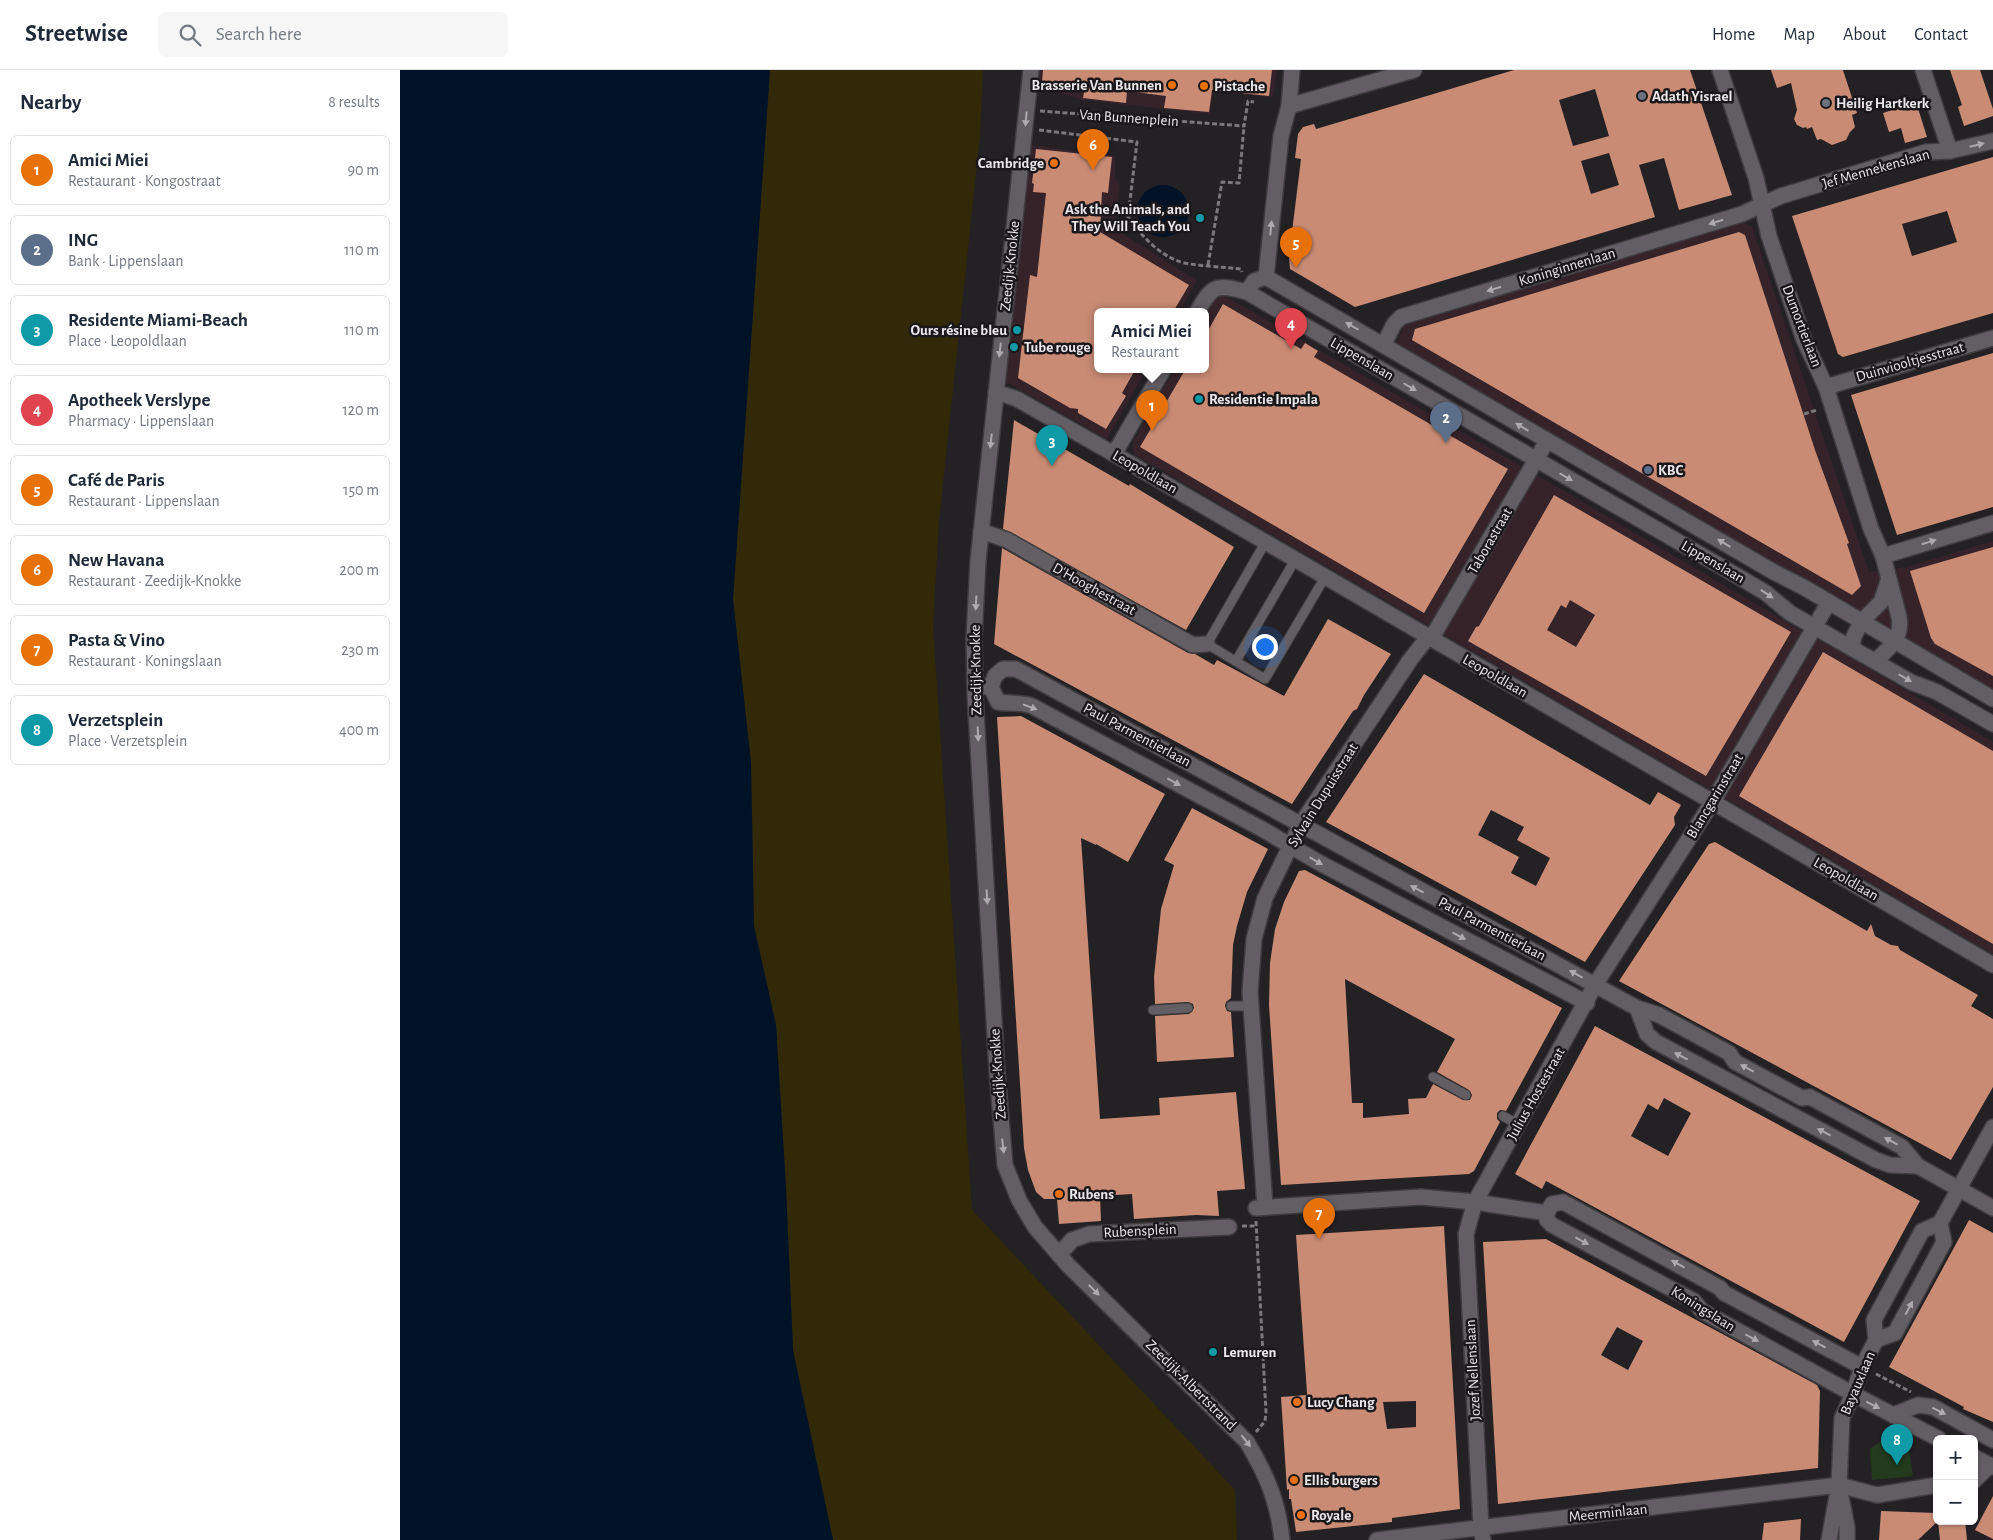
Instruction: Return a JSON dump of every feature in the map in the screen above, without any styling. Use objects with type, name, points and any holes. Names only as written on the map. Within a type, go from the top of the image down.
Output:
[{"type":"street","name":"Zeedijk-Knokke","points":[[1031,70],[981,530],[974,638],[975,686],[996,1051],[1005,1166],[1019,1200],[1035,1228],[1059,1255]]},
{"type":"street","points":[[1247,292],[1254,281],[1266,277],[1281,136],[1289,106],[1292,70]]},
{"type":"street","points":[[1289,106],[1414,70]]},
{"type":"street","name":"Dumortierlaan","points":[[1720,70],[1756,178],[1769,236],[1798,324],[1826,387],[1868,520],[1883,556],[1901,627],[1895,640]]},
{"type":"street","points":[[1923,70],[1950,151]]},
{"type":"street","name":"Jef Mennekenslaan","points":[[1762,204],[1781,196],[1926,152],[1950,151],[1993,141]]},
{"type":"street","name":"Koninginnenlaan","points":[[1384,344],[1394,324],[1401,317],[1742,214],[1762,204]]},
{"type":"street","name":"Lippenslaan","points":[[1266,277],[1384,344],[1772,572],[1895,640],[1993,699]]},
{"type":"street","name":"Lippenslaan","points":[[1199,308],[1208,292],[1217,288],[1226,287],[1247,292],[1766,593],[1790,613],[1814,627],[1912,682],[1936,692],[1993,724]]},
{"type":"street","name":"Duinviooltjesstraat","points":[[1826,387],[1993,338]]},
{"type":"street","points":[[1114,454],[1161,373]]},
{"type":"street","name":"Leopoldlaan","points":[[996,392],[1017,399],[1114,454],[1429,638],[1714,801],[1993,965]]},
{"type":"street","name":"Taborastraat","points":[[1429,638],[1547,441]]},
{"type":"street","points":[[1883,556],[1993,523]]},
{"type":"street","name":"D'Hooghestraat","points":[[981,530],[1007,540],[1193,645],[1207,644]]},
{"type":"street","points":[[1852,648],[1854,636],[1862,621],[1881,602],[1888,581]]},
{"type":"street","name":"Blancgarinstraat","points":[[1596,985],[1714,801],[1829,602]]},
{"type":"street","name":"Sylvain Dupuisstraat","points":[[1260,1208],[1250,992],[1254,938],[1266,898],[1301,824],[1410,660],[1429,638]]},
{"type":"street","points":[[1875,661],[1895,640]]},
{"type":"street","name":"Paul Parmentierlaan","points":[[1587,1003],[1290,846],[1262,829],[1032,706],[1024,703],[1010,704],[998,702],[991,687],[995,676],[1003,668],[1016,669],[1301,824],[1318,836],[1637,1008],[1659,1015],[1729,1052],[1735,1062],[1802,1098],[1810,1097],[1902,1147],[1918,1166],[1993,1208]]},
{"type":"street","points":[[975,686],[991,687]]},
{"type":"street","name":"Julius Hostestraat","points":[[1475,1202],[1596,985]]},
{"type":"street","points":[[1637,1008],[1647,1034],[1656,1042],[1876,1160],[1890,1164],[1918,1166]]},
{"type":"street","points":[[1940,1223],[1993,1127]]},
{"type":"street","points":[[1260,1208],[1421,1197],[1547,1212]]},
{"type":"street","name":"Jozef Nellenslaan","points":[[1475,1202],[1466,1234],[1482,1533]]},
{"type":"street","name":"Koningslaan","points":[[1862,1367],[1724,1293],[1720,1288],[1564,1202],[1552,1204],[1547,1212],[1547,1220],[1552,1226],[1694,1301],[1702,1311],[1933,1436]]},
{"type":"street","name":"Bayauxlaan","points":[[1829,1540],[1839,1486],[1842,1418],[1862,1367],[1876,1340],[1874,1320],[1922,1231],[1940,1223],[1944,1242],[1895,1333],[1876,1340]]},
{"type":"street","name":"Rubensplein","points":[[1059,1255],[1072,1240],[1089,1234],[1229,1227]]},
{"type":"street","name":"Zeedijk-Albertstrand","points":[[1059,1255],[1248,1442],[1274,1496],[1279,1515],[1282,1540]]},
{"type":"street","points":[[1893,1415],[1918,1405],[1932,1407],[1993,1440]]},
{"type":"street","points":[[1975,1480],[1991,1466],[1978,1459]]},
{"type":"street","name":"Bayauxlaan","points":[[1839,1486],[1847,1527],[1847,1540]]},
{"type":"street","name":"Meerminlaan","points":[[1378,1540],[1482,1533],[1839,1486],[1877,1495],[1933,1486]]},
{"type":"lane","points":[[1265,543],[1207,644],[1236,662],[1266,678],[1326,578]]},
{"type":"lane","points":[[1236,662],[1295,560]]},
{"type":"lane","points":[[1231,1006],[1251,1006]]},
{"type":"lane","points":[[1153,1010],[1188,1008]]},
{"type":"lane","points":[[1433,1077],[1466,1095]]},
{"type":"lane","points":[[1503,1116],[1519,1125]]},
{"type":"path","points":[[1208,265],[1222,182],[1239,183],[1248,101],[1254,102]]},
{"type":"path","name":"Van Bunnenplein","points":[[1027,110],[1244,126]]},
{"type":"path","name":"Van Bunnenplein","points":[[1024,140],[1034,130],[1042,130],[1137,142],[1128,218],[1148,242],[1179,262],[1241,269],[1247,292]]},
{"type":"path","points":[[1248,1442],[1265,1421],[1266,1412],[1260,1208]]},
{"type":"path","points":[[1862,1367],[1910,1391],[1918,1405]]},
{"type":"shaded area","points":[[1039,70],[1277,70],[1273,97],[1213,92],[1210,114],[1083,100],[1037,86]]},
{"type":"shaded area","points":[[1031,145],[1115,156],[1115,179],[1120,185],[1114,228],[1197,281],[1181,308],[1094,308],[1094,373],[1144,373],[1107,439],[1005,381]]},
{"type":"shaded area","points":[[1742,222],[1752,227],[1869,572],[1907,567],[1993,541],[1993,691],[1397,344],[1405,322]]},
{"type":"shaded area","points":[[1223,295],[1559,488],[1993,742],[1993,954],[1134,454],[1133,442],[1172,373],[1209,373],[1209,308],[1214,298]]},
{"type":"green space","points":[[1887,1437],[1909,1449],[1913,1476],[1872,1480],[1870,1449]]},
{"type":"sand","points":[[770,70],[983,70],[980,136],[939,521],[933,626],[972,1210],[1235,1490],[1237,1540],[833,1540],[793,1350],[776,1025],[754,926],[751,763],[733,599]]},
{"type":"water","points":[[400,70],[770,70],[733,599],[751,763],[754,926],[776,1025],[793,1350],[833,1540],[400,1540]]},
{"type":"water","points":[[1163,185],[1173,187],[1181,193],[1187,201],[1189,211],[1187,221],[1181,229],[1173,235],[1163,237],[1153,235],[1145,229],[1139,221],[1137,211],[1139,201],[1145,193],[1153,187]]},
{"type":"building","points":[[1043,70],[1272,70],[1269,96],[1212,90],[1209,112],[1164,108],[1166,96],[1127,91],[1126,103],[1083,98],[1085,87],[1042,82]]},
{"type":"building","points":[[1514,70],[1690,70],[1732,195],[1679,210],[1664,158],[1639,165],[1655,217],[1355,307],[1290,269],[1288,247],[1291,240],[1301,159],[1295,158],[1298,134],[1303,127],[1314,124],[1316,129]],"holes":[[[1595,89],[1609,136],[1573,146],[1559,100]],[[1609,153],[1619,185],[1591,194],[1581,161]]]},
{"type":"building","name":"Heilig Hartkerk","points":[[1771,70],[1843,70],[1857,113],[1852,115],[1855,127],[1846,140],[1832,145],[1821,139],[1817,140],[1812,127],[1807,129],[1797,125],[1794,119],[1797,110],[1791,83],[1777,88]]},
{"type":"building","points":[[1950,70],[1980,70],[1993,109],[1993,116],[1964,126],[1958,107],[1962,105]]},
{"type":"building","points":[[1916,102],[1927,137],[1905,143],[1901,128],[1889,132],[1883,113]]},
{"type":"building","points":[[1036,149],[1112,157],[1108,193],[1102,192],[1100,232],[1189,285],[1175,308],[1094,308],[1094,373],[1133,373],[1122,393],[1126,396],[1106,429],[1078,413],[1078,409],[1070,408],[1018,378],[1030,275],[1037,277],[1046,193],[1033,192],[1034,184],[1032,183]]},
{"type":"building","points":[[1993,157],[1993,313],[1843,357],[1838,354],[1792,216]],"holes":[[[1947,211],[1957,242],[1912,256],[1902,224]]]},
{"type":"building","points":[[1739,232],[1745,235],[1815,450],[1849,543],[1847,544],[1861,586],[1852,595],[1412,340],[1415,329]]},
{"type":"building","points":[[1223,304],[1301,349],[1305,343],[1318,351],[1314,357],[1508,469],[1424,613],[1140,447],[1183,373],[1209,373],[1209,329]]},
{"type":"building","points":[[1993,353],[1993,507],[1897,535],[1851,395]]},
{"type":"building","points":[[1014,420],[1129,486],[1130,484],[1234,547],[1186,630],[1003,529]]},
{"type":"building","points":[[1554,495],[1791,632],[1706,776],[1468,641],[1476,627],[1479,626]],"holes":[[[1570,600],[1595,615],[1576,647],[1547,630],[1561,605],[1566,608]]]},
{"type":"building","points":[[1993,547],[1993,676],[1935,644],[1931,638],[1910,571]]},
{"type":"building","points":[[1002,548],[1188,653],[1195,654],[1214,665],[1217,660],[1284,696],[1328,619],[1391,654],[1357,709],[1353,711],[1292,804],[994,644]]},
{"type":"building","points":[[1823,652],[1993,751],[1993,944],[1739,796]]},
{"type":"building","points":[[1424,674],[1650,805],[1658,792],[1681,805],[1674,817],[1675,825],[1585,962],[1326,822]],"holes":[[[1491,810],[1524,827],[1517,840],[1550,858],[1536,886],[1511,873],[1519,857],[1478,835]]]},
{"type":"building","points":[[1021,716],[1165,794],[1128,862],[1081,838],[1100,1119],[1160,1115],[1159,1098],[1236,1092],[1245,1189],[1217,1191],[1219,1216],[1196,1215],[1134,1219],[1132,1194],[1100,1196],[1101,1221],[1059,1224],[1057,1199],[1044,1199],[1036,1192],[1028,1170],[1024,1148],[997,717]]},
{"type":"building","points":[[1192,808],[1268,849],[1247,892],[1233,945],[1231,998],[1226,1002],[1225,1006],[1227,1011],[1231,1012],[1234,1057],[1157,1062],[1155,1016],[1189,1014],[1194,1008],[1193,1004],[1188,1002],[1155,1004],[1154,977],[1161,909],[1174,865],[1164,860]]},
{"type":"building","points":[[1715,842],[1867,931],[1871,924],[1875,936],[1891,945],[1898,946],[1900,950],[1978,995],[1971,1006],[1993,1019],[1993,1087],[1951,1160],[1619,981],[1709,844]]},
{"type":"building","points":[[1305,870],[1562,1008],[1506,1111],[1500,1110],[1497,1113],[1497,1119],[1500,1122],[1474,1171],[1469,1174],[1281,1185],[1269,1005],[1270,963],[1275,929],[1284,902],[1299,871]],"holes":[[[1345,979],[1455,1039],[1437,1072],[1469,1090],[1472,1095],[1470,1100],[1463,1100],[1433,1084],[1426,1098],[1408,1099],[1409,1114],[1363,1118],[1363,1103],[1352,1103]]]},
{"type":"building","points":[[1595,1026],[1920,1201],[1844,1342],[1546,1181],[1542,1189],[1515,1174]],"holes":[[[1664,1098],[1691,1113],[1668,1156],[1631,1136],[1648,1104],[1658,1110]]]},
{"type":"building","points":[[1969,1220],[1993,1233],[1993,1422],[1963,1409],[1964,1407],[1889,1367]]},
{"type":"building","points":[[1444,1226],[1460,1509],[1392,1518],[1392,1522],[1296,1532],[1291,1499],[1289,1499],[1289,1489],[1287,1490],[1281,1397],[1307,1395],[1296,1235]],"holes":[[[1416,1401],[1416,1427],[1387,1429],[1383,1402]]]},
{"type":"building","points":[[1546,1239],[1817,1385],[1820,1391],[1818,1468],[1498,1504],[1483,1242]],"holes":[[[1617,1327],[1643,1341],[1628,1370],[1601,1355]]]},
{"type":"building","points":[[1993,1496],[1993,1539],[1975,1530]]},
{"type":"building","points":[[1881,1511],[1933,1513],[1934,1525],[1918,1540],[1879,1540]]},
{"type":"building","points":[[1801,1519],[1800,1540],[1762,1540],[1764,1523]]},
{"type":"building","points":[[1938,1525],[1965,1525],[1967,1540],[1940,1540]]},
{"type":"place","name":"Brasserie Van Bunnen","points":[[1172,85]]},
{"type":"place","name":"Pistache","points":[[1204,86]]},
{"type":"place","name":"Adath Yisrael","points":[[1642,96]]},
{"type":"place","name":"Heilig Hartkerk","points":[[1826,103]]},
{"type":"place","name":"Cambridge","points":[[1054,163]]},
{"type":"place","name":"New Havana","points":[[1093,170]]},
{"type":"place","name":"Ask the Animals, and They Will Teach You","points":[[1200,218]]},
{"type":"place","name":"Café de Paris","points":[[1296,268]]},
{"type":"place","name":"Ours résine bleu","points":[[1017,330]]},
{"type":"place","name":"Tube rouge","points":[[1014,347]]},
{"type":"place","name":"Apotheek Verslype","points":[[1291,349]]},
{"type":"place","name":"Residentie Impala","points":[[1199,399]]},
{"type":"place","name":"Amici Miei","points":[[1152,431]]},
{"type":"place","name":"ING","points":[[1446,443]]},
{"type":"place","name":"Residente Miami-Beach","points":[[1052,466]]},
{"type":"place","name":"KBC","points":[[1648,470]]},
{"type":"place","name":"Rubens","points":[[1059,1194]]},
{"type":"place","name":"Pasta & Vino","points":[[1319,1239]]},
{"type":"place","name":"Lemuren","points":[[1213,1352]]},
{"type":"place","name":"Lucy Chang","points":[[1297,1402]]},
{"type":"place","name":"Verzetsplein","points":[[1897,1465]]},
{"type":"place","name":"Ellis burgers","points":[[1294,1480]]},
{"type":"place","name":"Royale","points":[[1301,1515]]}]
